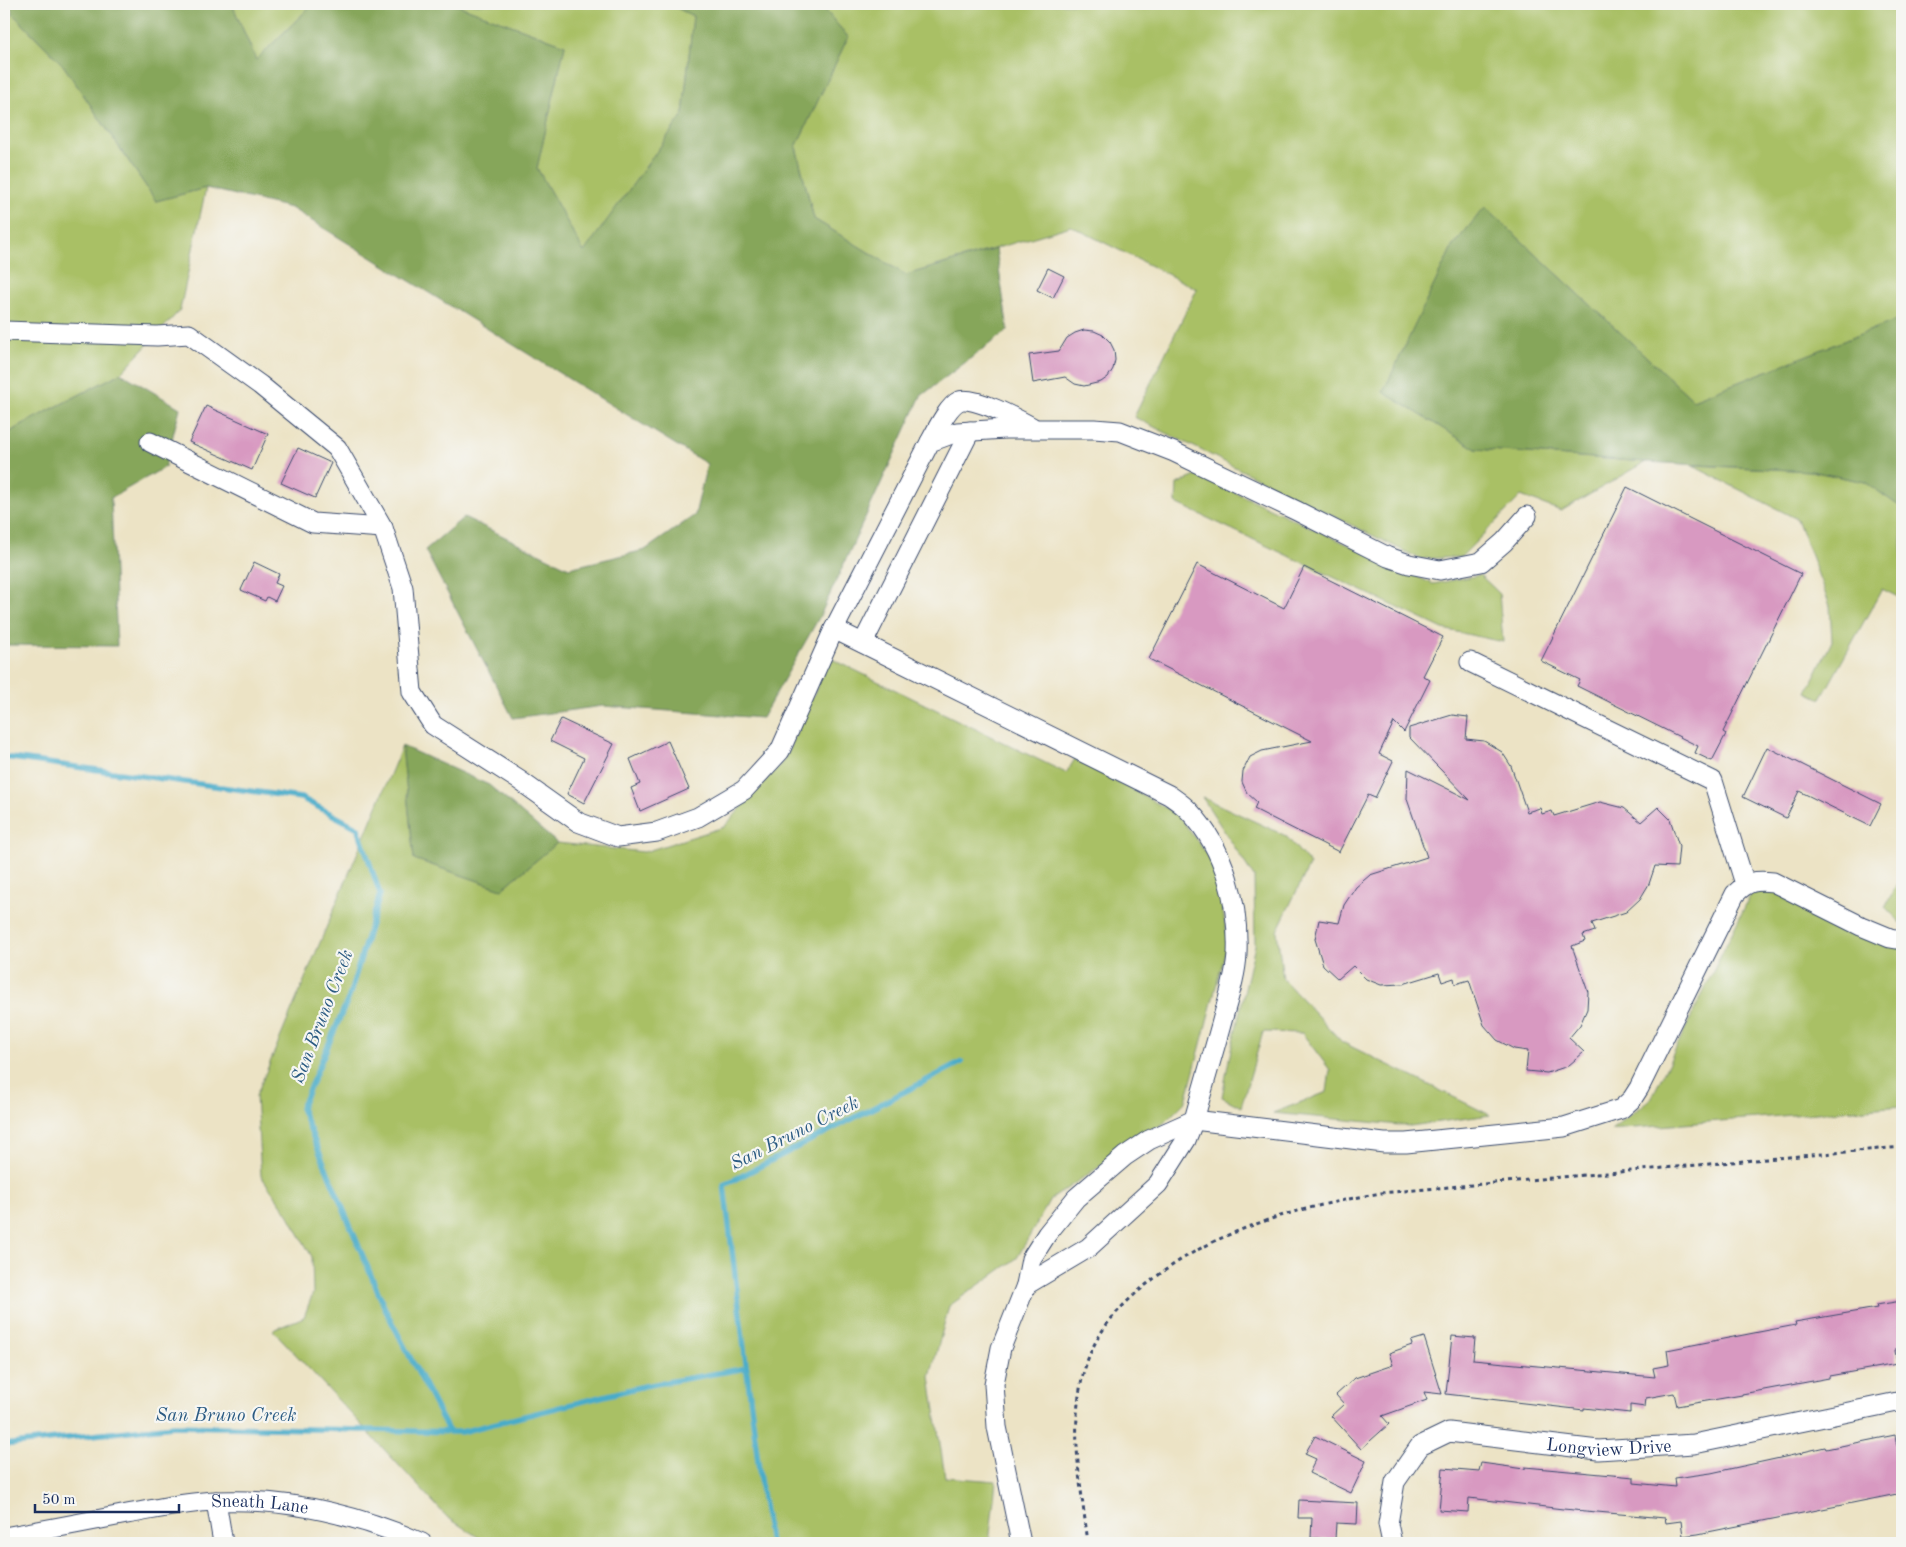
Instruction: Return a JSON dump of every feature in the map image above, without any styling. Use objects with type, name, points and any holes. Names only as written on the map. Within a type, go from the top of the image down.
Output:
[{"type":"street","points":[[4,331],[157,336],[189,334],[260,385],[337,448],[383,528],[403,588],[412,692],[433,725],[519,780],[578,822],[618,837],[657,832],[698,818],[744,790],[780,751],[834,628],[930,442],[947,413],[959,401],[968,400],[985,405],[1035,428]]},
{"type":"street","points":[[930,442],[957,432],[970,431],[1035,428],[1120,431],[1174,452],[1388,557],[1409,564],[1440,570],[1481,562],[1504,542],[1528,516]]},
{"type":"street","points":[[864,643],[970,431]]},
{"type":"street","points":[[150,442],[313,523],[383,528]]},
{"type":"street","points":[[834,628],[1169,795],[1190,811],[1206,834],[1220,858],[1231,890],[1236,921],[1237,955],[1231,987],[1194,1120],[1186,1140],[1158,1184],[1088,1248],[1026,1285]]},
{"type":"street","points":[[1470,662],[1713,781],[1745,884]]},
{"type":"street","points":[[1021,1543],[997,1427],[994,1384],[1001,1348],[1026,1285],[1031,1259],[1047,1234],[1076,1198],[1125,1156],[1149,1140],[1194,1120],[1384,1143],[1406,1143],[1564,1127],[1622,1109],[1639,1088],[1735,894],[1745,884],[1758,880],[1773,882],[1861,926],[1890,938],[1902,940]]},
{"type":"street","name":"Longview Drive","points":[[1392,1543],[1388,1524],[1395,1482],[1420,1446],[1449,1432],[1598,1450],[1694,1444],[1902,1401]]},
{"type":"street","points":[[216,1501],[223,1543]]},
{"type":"street","name":"Sneath Lane","points":[[4,1537],[169,1506],[216,1501],[262,1502],[304,1507],[348,1516],[393,1530],[422,1543]]},
{"type":"path","points":[[1088,1543],[1076,1425],[1080,1388],[1088,1355],[1105,1325],[1128,1299],[1160,1273],[1189,1254],[1222,1237],[1304,1209],[1380,1193],[1902,1147]]},
{"type":"green space","points":[[9,4],[232,4],[256,60],[313,4],[454,4],[565,45],[537,168],[584,252],[683,115],[693,16],[669,4],[820,4],[848,37],[796,147],[814,219],[906,275],[996,249],[1008,330],[921,396],[820,616],[762,718],[603,706],[513,718],[425,550],[464,517],[569,568],[645,550],[695,515],[707,464],[291,208],[206,188],[156,201],[63,65],[13,14]]},
{"type":"green space","points":[[232,4],[313,4],[256,60]]},
{"type":"green space","points":[[454,4],[669,4],[693,16],[683,115],[584,253],[537,168],[565,45]]},
{"type":"green space","points":[[820,4],[1902,4],[1902,318],[1693,400],[1485,207],[1452,247],[1384,392],[1476,449],[1646,462],[1561,511],[1521,496],[1461,557],[1420,559],[1134,417],[1197,289],[1071,226],[906,275],[814,219],[796,147],[848,37]]},
{"type":"green space","points":[[13,14],[63,65],[156,201],[206,188],[180,310],[121,373],[21,425],[4,436],[4,28]]},
{"type":"green space","points":[[1485,207],[1693,400],[1902,318],[1902,508],[1865,482],[1811,471],[1646,462],[1476,449],[1383,392],[1452,247]]},
{"type":"green space","points":[[121,373],[180,408],[165,467],[111,498],[117,646],[4,645],[4,436],[21,425]]},
{"type":"green space","points":[[1691,465],[1811,471],[1865,482],[1902,508],[1902,599],[1882,589],[1821,699],[1807,692],[1832,641],[1830,606],[1797,519]]},
{"type":"green space","points":[[1198,475],[1433,584],[1480,575],[1499,593],[1503,642],[1443,629],[1176,503],[1177,484]]},
{"type":"green space","points":[[830,658],[1066,773],[1075,759],[1177,814],[1215,865],[1228,941],[1186,1101],[1164,1123],[1050,1200],[1017,1258],[949,1306],[930,1377],[945,1477],[996,1481],[989,1543],[487,1543],[447,1517],[273,1330],[304,1317],[313,1293],[312,1257],[288,1214],[261,1176],[256,1096],[402,746],[414,859],[502,889],[557,843],[644,852],[724,827],[784,760]]},
{"type":"green space","points":[[402,746],[489,785],[557,843],[502,889],[414,859]]},
{"type":"green space","points":[[1202,797],[1286,836],[1310,864],[1277,931],[1283,979],[1342,1042],[1490,1115],[1410,1126],[1273,1113],[1327,1092],[1330,1070],[1302,1033],[1263,1032],[1241,1107],[1222,1097],[1255,945],[1254,877]]},
{"type":"green space","points":[[1902,874],[1902,923],[1901,923],[1885,907]]},
{"type":"green space","points":[[1768,889],[1902,946],[1902,1106],[1611,1130],[1651,1099],[1751,894]]},
{"type":"building","points":[[1048,268],[1064,276],[1053,298],[1037,290]]},
{"type":"building","points":[[1084,330],[1094,331],[1103,335],[1110,342],[1114,350],[1115,360],[1113,369],[1108,377],[1101,382],[1084,386],[1075,384],[1065,377],[1033,383],[1029,355],[1059,351],[1067,338]]},
{"type":"building","points":[[206,406],[268,434],[252,470],[189,442]]},
{"type":"building","points":[[298,448],[331,463],[315,498],[281,483]]},
{"type":"building","points":[[1627,487],[1801,574],[1723,732],[1726,734],[1712,761],[1695,753],[1698,746],[1577,686],[1580,680],[1541,661]]},
{"type":"building","points":[[254,562],[279,574],[275,583],[282,586],[275,601],[267,597],[265,601],[241,590]]},
{"type":"building","points":[[1197,564],[1284,608],[1304,567],[1443,637],[1423,676],[1430,680],[1404,732],[1394,722],[1379,754],[1393,761],[1375,798],[1368,795],[1339,852],[1254,809],[1257,802],[1247,793],[1242,782],[1243,771],[1250,757],[1262,751],[1312,741],[1149,659]]},
{"type":"building","points":[[1452,715],[1468,717],[1466,739],[1484,741],[1502,752],[1511,766],[1527,812],[1540,808],[1542,814],[1552,811],[1554,816],[1600,802],[1624,808],[1641,822],[1658,807],[1670,819],[1679,846],[1677,867],[1655,866],[1649,884],[1640,899],[1626,912],[1592,923],[1595,931],[1583,935],[1585,941],[1572,946],[1588,992],[1587,1009],[1580,1025],[1569,1038],[1584,1052],[1568,1066],[1547,1073],[1526,1071],[1528,1051],[1514,1049],[1497,1040],[1484,1025],[1469,980],[1455,984],[1454,978],[1442,982],[1439,973],[1403,984],[1381,985],[1366,979],[1353,966],[1338,979],[1323,965],[1315,939],[1319,920],[1339,923],[1344,905],[1356,887],[1370,875],[1427,857],[1407,799],[1408,769],[1470,800],[1409,737],[1409,728]]},
{"type":"building","points":[[561,719],[614,744],[584,803],[567,794],[584,758],[550,741]]},
{"type":"building","points":[[668,741],[689,789],[640,811],[631,788],[640,784],[630,759]]},
{"type":"building","points":[[1767,747],[1881,804],[1870,826],[1799,791],[1786,818],[1743,797]]},
{"type":"building","points":[[1902,1301],[1902,1349],[1895,1350],[1897,1364],[1829,1376],[1829,1378],[1677,1406],[1674,1393],[1646,1398],[1645,1407],[1630,1405],[1630,1413],[1584,1408],[1584,1410],[1446,1394],[1452,1336],[1475,1338],[1473,1360],[1655,1377],[1653,1368],[1669,1365],[1667,1350],[1796,1325],[1795,1322],[1877,1308],[1876,1305]]},
{"type":"building","points":[[1424,1337],[1442,1394],[1424,1392],[1427,1400],[1382,1416],[1389,1424],[1361,1449],[1331,1416],[1344,1404],[1336,1395],[1355,1378],[1393,1365],[1389,1353],[1412,1345],[1411,1341]]},
{"type":"building","points":[[1895,1435],[1897,1446],[1902,1444],[1902,1493],[1698,1534],[1683,1536],[1681,1521],[1666,1523],[1665,1518],[1469,1498],[1468,1512],[1439,1510],[1443,1468],[1479,1471],[1481,1463],[1525,1469],[1525,1467],[1634,1477],[1634,1483],[1676,1487],[1675,1478],[1711,1473],[1825,1447],[1826,1449]]},
{"type":"building","points":[[1315,1436],[1366,1461],[1351,1493],[1309,1473],[1316,1459],[1305,1454]]},
{"type":"building","points":[[1299,1500],[1358,1503],[1357,1524],[1336,1523],[1335,1539],[1311,1538],[1312,1518],[1298,1518]]},
{"type":"waterway","name":"San Bruno Creek","points":[[4,757],[301,798],[358,828],[380,894],[349,997],[301,1108],[386,1311],[449,1432]]},
{"type":"waterway","name":"San Bruno Creek","points":[[770,1543],[761,1486],[724,1185],[962,1062]]},
{"type":"waterway","name":"San Bruno Creek","points":[[4,1445],[173,1426],[461,1432],[644,1386],[747,1368]]}]
